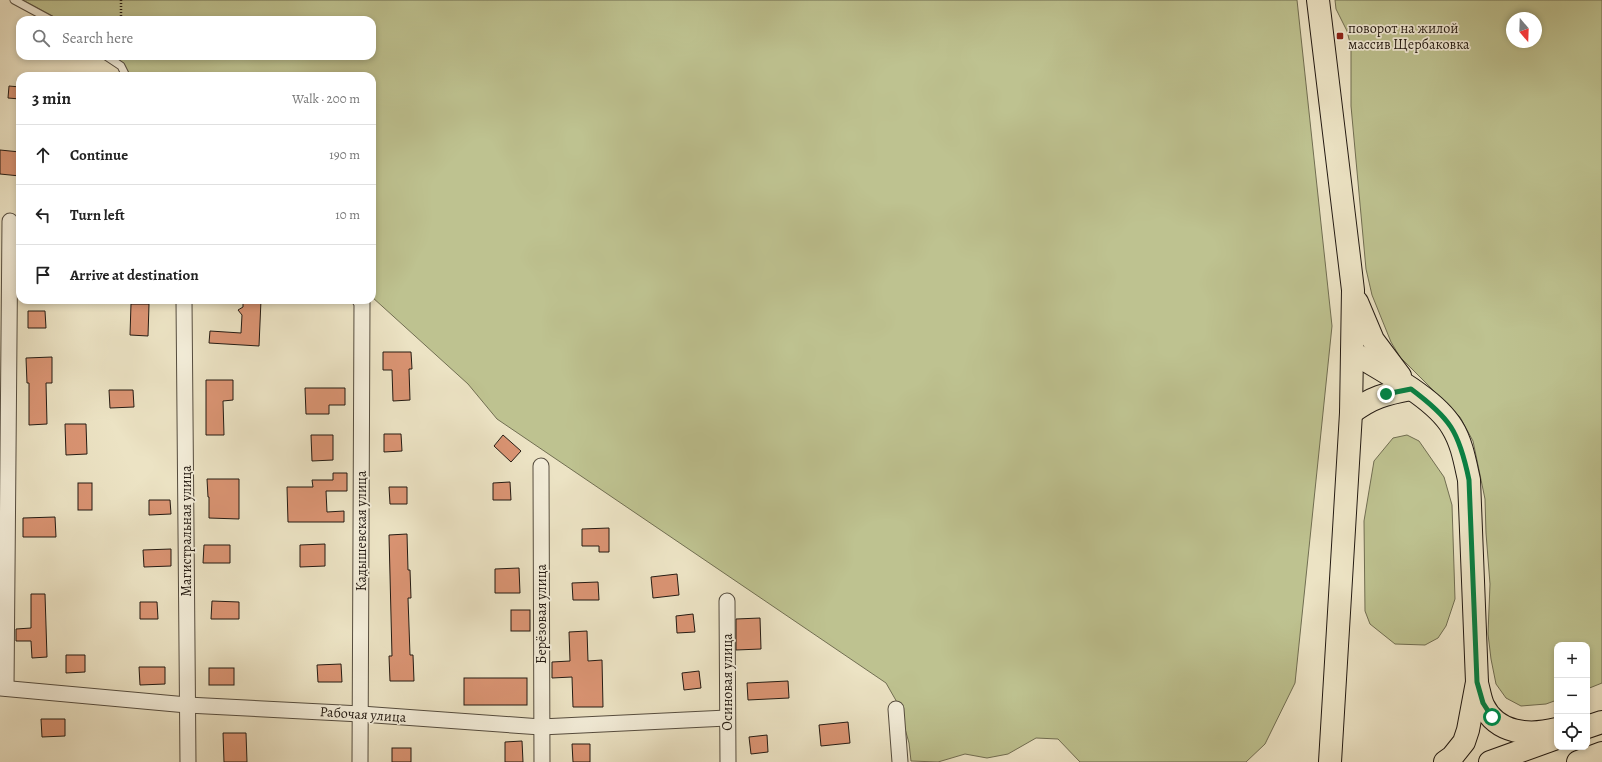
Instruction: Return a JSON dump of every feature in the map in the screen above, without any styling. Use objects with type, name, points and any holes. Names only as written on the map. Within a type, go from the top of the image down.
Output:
[{"type":"main road","points":[[1318,0],[1353,290],[1351,413],[1331,754]]},
{"type":"main road","points":[[1353,290],[1362,316],[1373,340],[1411,389]]},
{"type":"main road","points":[[1352,352],[1411,389],[1431,405],[1452,427],[1465,462],[1469,480],[1477,682],[1468,730],[1464,742],[1452,757],[1445,762]]},
{"type":"main road","points":[[1351,413],[1371,399],[1386,394],[1411,389]]},
{"type":"main road","points":[[1477,682],[1486,710],[1500,724],[1507,728],[1524,733],[1536,733],[1554,730]]},
{"type":"main road","points":[[1590,719],[1602,717]]},
{"type":"main road","points":[[1590,726],[1602,722]]},
{"type":"main road","points":[[1490,762],[1554,739]]},
{"type":"main road","points":[[1578,762],[1602,753]]},
{"type":"street","points":[[3,688],[10,220]]},
{"type":"street","name":"Магистральная улица","points":[[184,304],[188,762]]},
{"type":"street","name":"Кадышевская улица","points":[[360,762],[362,304]]},
{"type":"street","name":"Берёзовая улица","points":[[542,466],[542,762]]},
{"type":"street","name":"Осиновая улица","points":[[727,601],[728,762]]},
{"type":"street","name":"Рабочая улица","points":[[3,688],[187,705],[361,714],[541,727],[727,718]]},
{"type":"street","points":[[896,709],[900,762]]},
{"type":"lane","points":[[14,0],[44,16]]},
{"type":"lane","points":[[112,60],[121,66],[124,72]]},
{"type":"path","points":[[121,0],[121,16]]},
{"type":"green space","points":[[23,0],[1297,0],[1332,326],[1295,683],[1265,744],[1246,762],[1080,762],[1058,739],[1036,738],[1008,754],[987,758],[965,754],[938,762],[911,761],[909,743],[898,704],[886,683],[497,419],[468,384],[376,301],[376,72],[126,72],[120,60],[376,60],[376,16],[53,16]]},
{"type":"green space","points":[[1335,0],[1602,0],[1602,683],[1590,688],[1590,642],[1554,642],[1554,701],[1546,704],[1521,706],[1506,698],[1496,684],[1488,634],[1490,584],[1485,499],[1473,441],[1460,417],[1400,357],[1391,342],[1372,295],[1366,269],[1351,106],[1351,47],[1347,31],[1336,9]]},
{"type":"green space","points":[[1407,435],[1419,441],[1444,477],[1452,505],[1455,599],[1446,626],[1438,638],[1425,645],[1395,644],[1370,624],[1365,611],[1364,521],[1374,461],[1393,438]]},
{"type":"building","points":[[9,86],[16,87],[16,99],[8,98]]},
{"type":"building","points":[[0,150],[16,152],[16,176],[0,174]]},
{"type":"building","points":[[131,304],[149,304],[148,336],[130,335]]},
{"type":"building","points":[[243,304],[261,304],[259,346],[209,343],[210,331],[241,333],[242,315],[238,310],[243,307]]},
{"type":"building","points":[[28,311],[45,311],[46,328],[28,328]]},
{"type":"building","points":[[383,352],[411,352],[412,369],[409,369],[410,400],[393,401],[392,370],[383,370]]},
{"type":"building","points":[[52,357],[52,383],[46,383],[47,424],[29,425],[29,383],[27,383],[26,358]]},
{"type":"building","points":[[206,380],[233,380],[233,400],[223,401],[224,435],[206,435]]},
{"type":"building","points":[[305,388],[345,388],[345,405],[329,405],[329,414],[306,414]]},
{"type":"building","points":[[109,390],[133,390],[134,407],[110,408]]},
{"type":"building","points":[[65,424],[86,424],[87,454],[66,455]]},
{"type":"building","points":[[384,434],[401,434],[402,451],[384,452]]},
{"type":"building","points":[[311,435],[333,435],[333,460],[312,461]]},
{"type":"building","points":[[503,435],[521,451],[511,462],[494,446]]},
{"type":"building","points":[[333,473],[347,473],[347,491],[326,491],[327,512],[344,511],[344,522],[288,522],[287,487],[313,487],[312,480],[333,480]]},
{"type":"building","points":[[207,479],[239,479],[239,519],[209,518]]},
{"type":"building","points":[[510,482],[511,500],[493,500],[493,483]]},
{"type":"building","points":[[78,483],[92,483],[92,510],[78,510]]},
{"type":"building","points":[[389,487],[407,487],[407,504],[390,504]]},
{"type":"building","points":[[149,500],[170,500],[171,514],[149,515]]},
{"type":"building","points":[[55,517],[56,537],[23,537],[23,518]]},
{"type":"building","points":[[609,528],[609,552],[599,552],[599,546],[582,546],[582,529]]},
{"type":"building","points":[[407,534],[408,570],[410,570],[411,598],[408,598],[410,655],[413,655],[414,681],[390,681],[389,656],[392,656],[389,535]]},
{"type":"building","points":[[325,544],[325,566],[300,567],[300,545]]},
{"type":"building","points":[[204,545],[230,545],[230,563],[203,563]]},
{"type":"building","points":[[171,549],[171,566],[144,567],[143,550]]},
{"type":"building","points":[[519,568],[520,593],[495,593],[495,569]]},
{"type":"building","points":[[677,574],[679,595],[653,598],[651,577]]},
{"type":"building","points":[[598,582],[599,600],[573,600],[572,583]]},
{"type":"building","points":[[31,594],[45,594],[47,657],[32,658],[31,641],[16,641],[16,629],[31,628]]},
{"type":"building","points":[[212,601],[239,602],[239,619],[211,619]]},
{"type":"building","points":[[140,602],[157,602],[158,619],[140,619]]},
{"type":"building","points":[[511,610],[530,610],[530,631],[511,631]]},
{"type":"building","points":[[693,614],[695,632],[677,633],[676,616]]},
{"type":"building","points":[[760,618],[761,649],[736,650],[736,619]]},
{"type":"building","points":[[587,631],[588,661],[602,660],[603,707],[573,707],[572,677],[552,678],[552,662],[570,661],[569,632]]},
{"type":"building","points":[[66,655],[85,655],[85,672],[66,673]]},
{"type":"building","points":[[341,664],[342,682],[318,682],[317,665]]},
{"type":"building","points":[[139,667],[165,667],[165,684],[140,685]]},
{"type":"building","points":[[209,668],[234,668],[234,685],[209,685]]},
{"type":"building","points":[[699,671],[701,688],[684,690],[682,673]]},
{"type":"building","points":[[464,678],[527,678],[527,705],[464,705]]},
{"type":"building","points":[[788,681],[789,698],[748,700],[747,683]]},
{"type":"building","points":[[41,719],[65,719],[65,736],[42,737]]},
{"type":"building","points":[[848,722],[850,743],[821,746],[819,725]]},
{"type":"building","points":[[223,733],[246,733],[247,762],[224,762]]},
{"type":"building","points":[[767,735],[768,752],[751,754],[749,737]]},
{"type":"building","points":[[522,741],[523,762],[505,762],[505,742]]},
{"type":"building","points":[[572,744],[590,744],[590,762],[573,762]]},
{"type":"building","points":[[392,748],[411,748],[411,762],[392,762]]},
{"type":"place","name":"поворот на жилой массив Щербаковка","points":[[1340,36]]},
{"type":"route","points":[[1386,394],[1411,389],[1442,414],[1452,427],[1461,448],[1469,480],[1477,682],[1486,710],[1492,717]]}]
